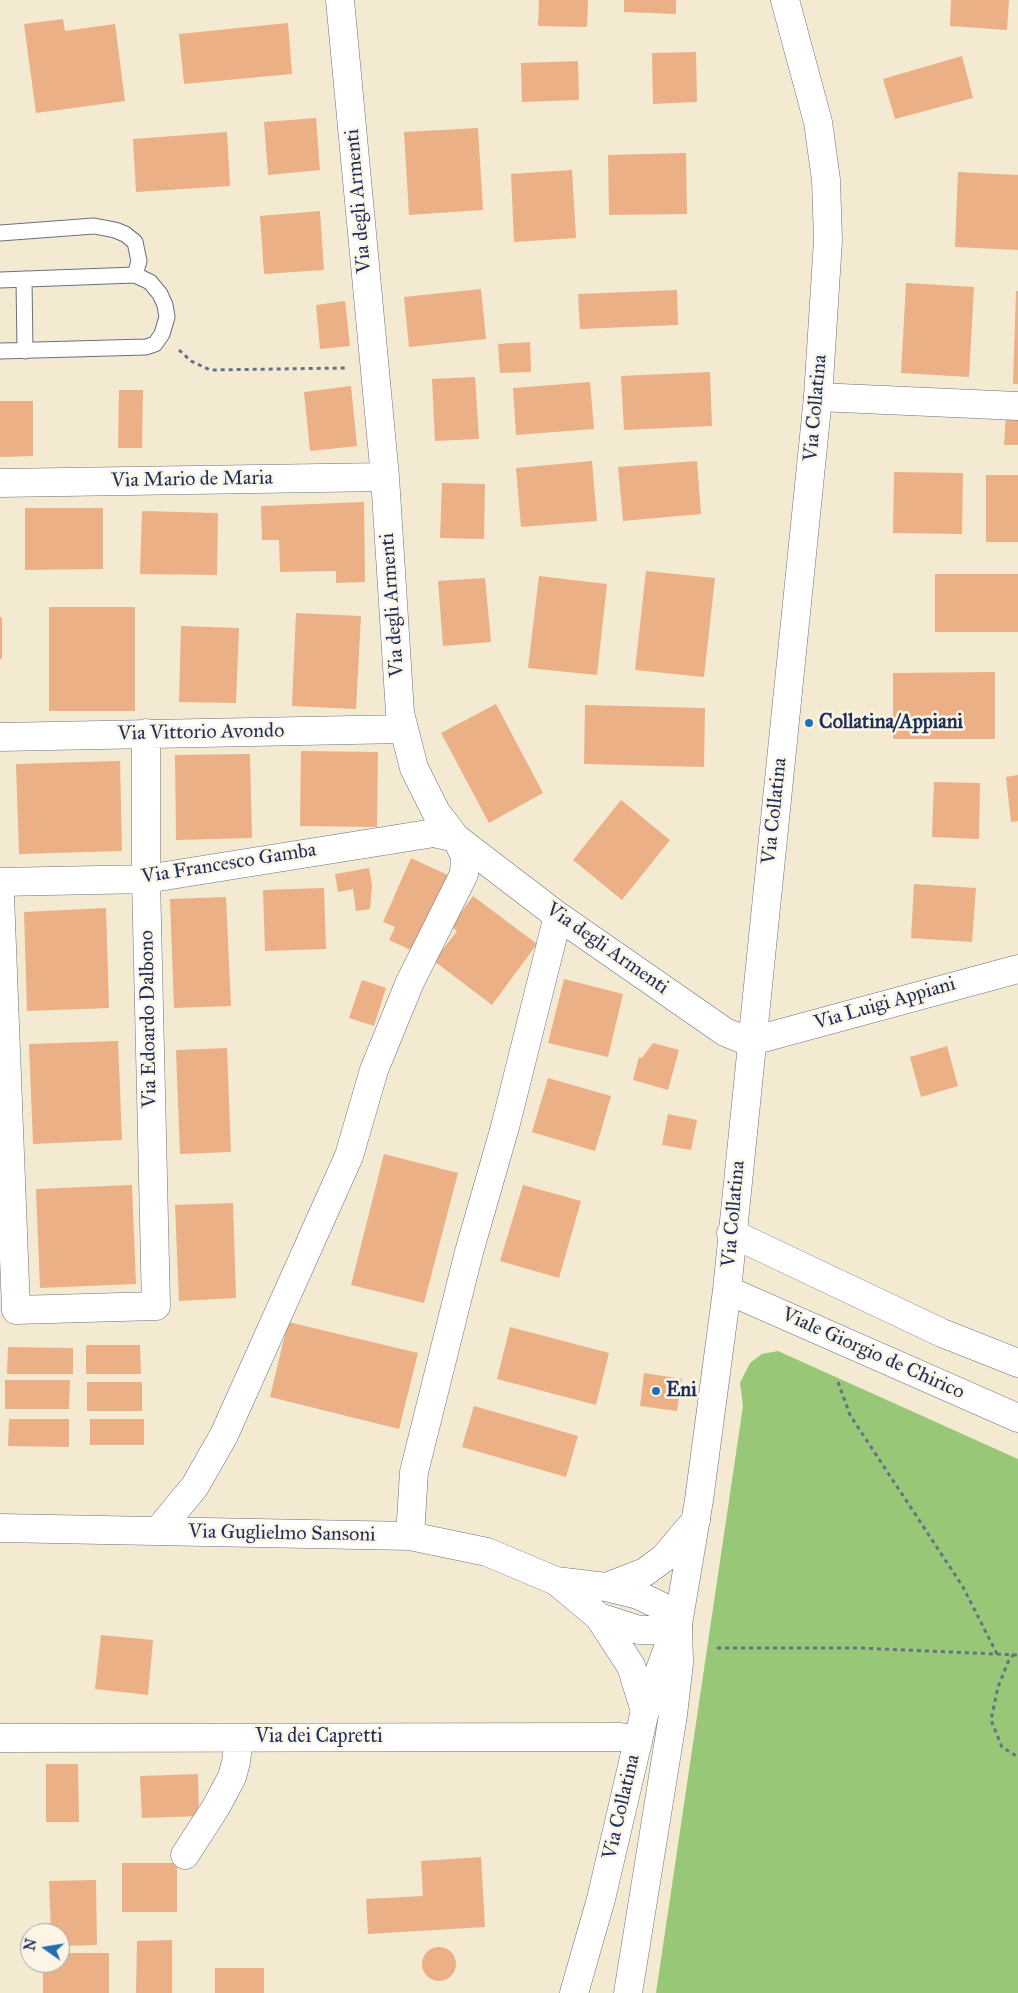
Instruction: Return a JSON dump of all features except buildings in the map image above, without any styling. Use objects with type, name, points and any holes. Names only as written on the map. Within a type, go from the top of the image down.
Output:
[{"type":"street","name":"Via degli Armenti","points":[[340,0],[385,476],[403,729],[412,762],[424,792],[456,838],[558,916],[726,1032],[752,1041]]},
{"type":"street","name":"Via Collatina","points":[[628,1993],[673,1715],[679,1663],[678,1624],[696,1520],[727,1290],[731,1233],[818,396],[828,240],[826,180],[818,122],[784,0]]},
{"type":"street","points":[[818,396],[1018,406]]},
{"type":"street","name":"Via Mario de Maria","points":[[0,482],[385,476]]},
{"type":"street","name":"Via Vittorio Avondo","points":[[0,737],[403,729]]},
{"type":"street","name":"Via Edoardo Dalbono","points":[[0,895],[16,1310],[156,1306],[146,879],[146,733]]},
{"type":"street","name":"Via Francesco Gamba","points":[[0,882],[146,879],[422,834],[434,833],[456,838]]},
{"type":"street","points":[[158,1531],[195,1486],[224,1435],[349,1156],[374,1070],[410,982],[465,869],[465,856],[456,838]]},
{"type":"street","points":[[410,1536],[414,1472],[469,1252],[505,1127],[558,916]]},
{"type":"street","name":"Via Luigi Appiani","points":[[752,1041],[1018,968]]},
{"type":"street","points":[[731,1233],[942,1333],[1018,1363]]},
{"type":"street","name":"Viale Giorgio de Chirico","points":[[727,1290],[1018,1418]]},
{"type":"street","points":[[606,1587],[645,1572],[664,1558],[696,1520]]},
{"type":"street","name":"Via Guglielmo Sansoni","points":[[0,1528],[410,1536],[487,1552],[556,1582]]},
{"type":"street","points":[[556,1582],[606,1587],[657,1603],[670,1613],[678,1624],[657,1630],[638,1630],[599,1617]]},
{"type":"street","points":[[556,1582],[599,1617],[631,1666],[645,1710]]},
{"type":"street","name":"Via Collatina","points":[[574,1993],[601,1899],[645,1710],[659,1668],[678,1624]]},
{"type":"street","name":"Via dei Capretti","points":[[0,1738],[620,1737],[638,1740]]},
{"type":"street","points":[[185,1855],[230,1782],[236,1762],[239,1738]]},
{"type":"lane","points":[[0,234],[94,226],[115,230],[125,234],[135,242],[139,261],[135,276]]},
{"type":"lane","points":[[0,280],[135,276],[150,282],[166,305],[167,317],[162,334],[155,344],[146,347],[0,351]]},
{"type":"lane","points":[[24,279],[25,351]]},
{"type":"path","points":[[162,334],[191,361],[210,370],[374,367]]},
{"type":"path","points":[[838,1382],[850,1415],[963,1588],[997,1654]]},
{"type":"path","points":[[717,1648],[860,1648],[1016,1654]]},
{"type":"path","points":[[1016,1654],[1008,1662],[998,1687],[991,1720],[1002,1747],[1018,1757]]},
{"type":"green space","points":[[778,1351],[1018,1459],[1018,1993],[656,1993],[743,1406],[740,1383],[750,1363],[762,1354]]},
{"type":"place","name":"Collatina/Appiani","points":[[809,723]]},
{"type":"place","name":"Eni","points":[[656,1391]]}]
